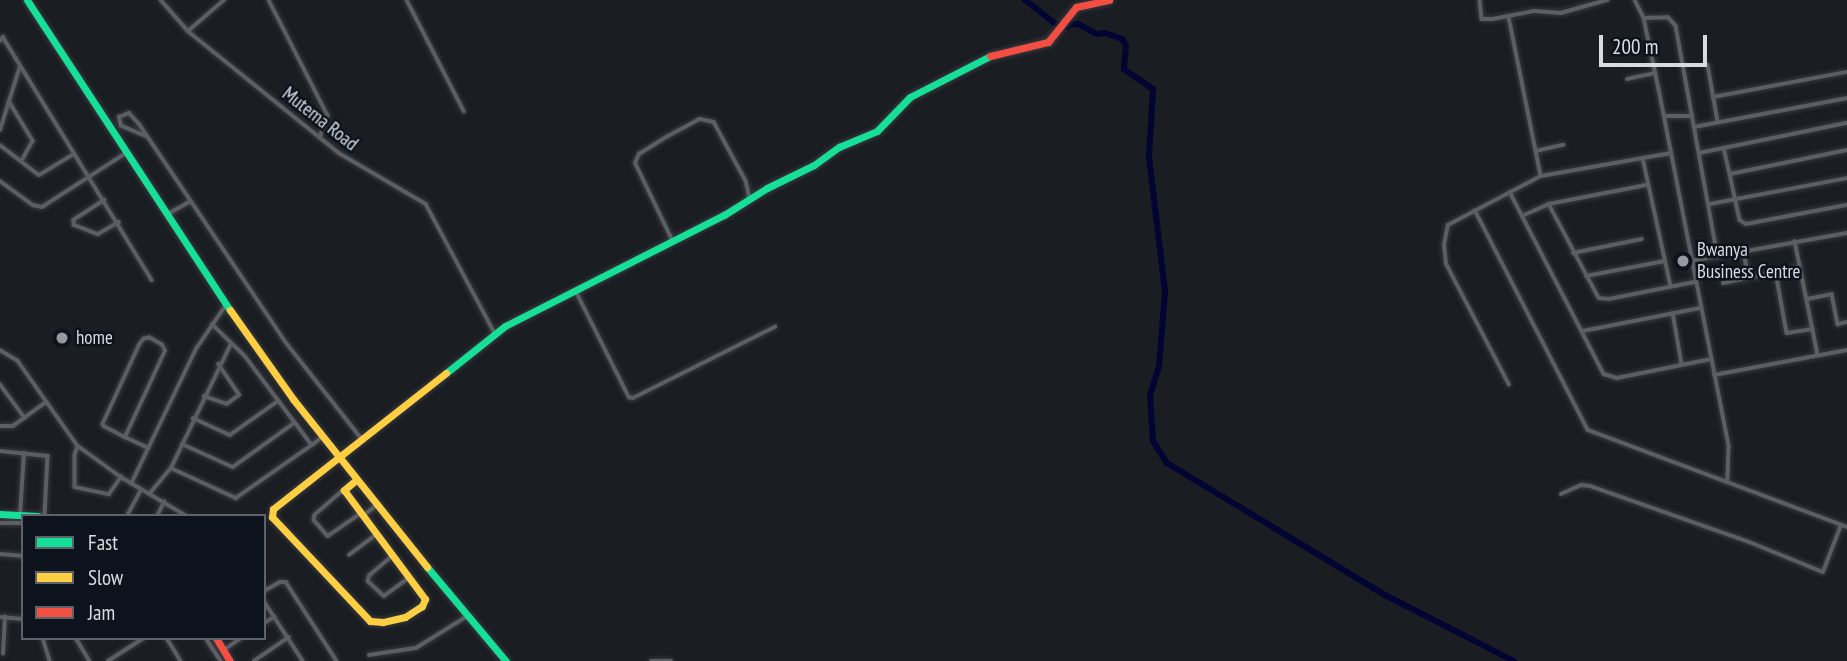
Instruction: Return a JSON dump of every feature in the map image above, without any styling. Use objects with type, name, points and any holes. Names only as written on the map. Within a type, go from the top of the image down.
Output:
[{"type":"street","points":[[27,0],[166,215],[293,399],[376,505],[506,661]]},
{"type":"street","name":"Mutema Road","points":[[161,0],[188,31],[345,158],[426,204],[495,333]]},
{"type":"street","points":[[188,31],[224,0]]},
{"type":"street","points":[[268,0],[328,116],[320,138]]},
{"type":"street","points":[[407,0],[464,111]]},
{"type":"street","points":[[344,490],[424,596],[422,606],[395,620],[370,621],[327,579],[272,517],[273,509],[495,333],[750,200],[790,175],[814,165],[839,147],[877,131],[910,97],[934,82],[999,52],[1040,46],[1048,42],[1059,24],[1076,7],[1109,0]]},
{"type":"street","points":[[1480,0],[1482,19],[1509,17],[1534,10],[1561,13],[1606,0]]},
{"type":"street","points":[[1635,0],[1644,18],[1730,447],[1728,481]]},
{"type":"street","points":[[1509,17],[1541,176]]},
{"type":"street","points":[[1644,18],[1668,17],[1675,23],[1718,256]]},
{"type":"street","points":[[0,41],[3,37],[119,222],[152,280]]},
{"type":"street","points":[[1708,65],[1718,122]]},
{"type":"street","points":[[0,130],[20,66]]},
{"type":"street","points":[[1713,97],[1847,72]]},
{"type":"street","points":[[1627,79],[1655,73]]},
{"type":"street","points":[[1694,127],[1847,97]]},
{"type":"street","points":[[9,102],[33,141],[22,161]]},
{"type":"street","points":[[147,137],[121,126],[119,117],[131,113],[285,341],[360,438]]},
{"type":"street","points":[[1664,116],[1692,116]]},
{"type":"street","points":[[672,240],[635,163],[643,150],[700,119],[710,120],[717,125],[746,181],[750,200]]},
{"type":"street","points":[[1699,153],[1847,123]]},
{"type":"street","points":[[0,145],[41,174],[74,154]]},
{"type":"street","points":[[1536,151],[1563,145]]},
{"type":"street","points":[[1724,148],[1740,220],[1746,224],[1847,205]]},
{"type":"street","points":[[1730,174],[1847,150]]},
{"type":"street","points":[[0,181],[40,207],[125,153]]},
{"type":"street","points":[[1508,385],[1445,257],[1448,225],[1541,176],[1671,153]]},
{"type":"street","points":[[1643,158],[1671,287]]},
{"type":"street","points":[[1710,204],[1847,178]]},
{"type":"street","points":[[1522,216],[1549,204],[1647,185]]},
{"type":"street","points":[[1510,192],[1600,369],[1609,377],[1711,359]]},
{"type":"street","points":[[105,200],[74,220],[74,225],[98,234],[119,222]]},
{"type":"street","points":[[166,215],[189,202]]},
{"type":"street","points":[[1549,204],[1594,294],[1603,299],[1695,282]]},
{"type":"street","points":[[1475,210],[1585,427],[1592,432],[1847,527]]},
{"type":"street","points":[[1691,261],[1847,233]]},
{"type":"street","points":[[1573,253],[1642,239]]},
{"type":"street","points":[[1795,242],[1818,355]]},
{"type":"street","points":[[1744,251],[1749,278]]},
{"type":"street","points":[[1586,276],[1665,261]]},
{"type":"street","points":[[1723,283],[1800,267]]},
{"type":"street","points":[[1776,272],[1787,333],[1813,329]]},
{"type":"street","points":[[576,291],[629,397],[633,398],[775,327]]},
{"type":"street","points":[[1807,299],[1832,294],[1838,324],[1847,322]]},
{"type":"street","points":[[131,484],[196,349],[226,305]]},
{"type":"street","points":[[1583,331],[1700,308]]},
{"type":"street","points":[[1673,313],[1682,365]]},
{"type":"street","points":[[212,324],[245,356],[312,445]]},
{"type":"street","points":[[125,437],[165,351],[162,345],[150,338],[144,339],[140,344],[103,423],[104,426],[125,437],[149,448]]},
{"type":"street","points":[[150,493],[171,468],[218,364],[231,344]]},
{"type":"street","points":[[1714,375],[1847,349]]},
{"type":"street","points":[[0,350],[18,361],[78,446],[131,484],[184,514]]},
{"type":"street","points":[[204,396],[227,404],[239,395],[218,364]]},
{"type":"street","points":[[0,384],[25,418]]},
{"type":"street","points":[[283,406],[293,399]]},
{"type":"street","points":[[193,418],[230,435],[278,401]]},
{"type":"street","points":[[0,426],[13,426],[46,402]]},
{"type":"street","points":[[182,444],[235,466],[295,422]]},
{"type":"street","points":[[171,468],[236,498],[322,438]]},
{"type":"street","points":[[78,446],[75,455],[75,487],[109,494],[121,477]]},
{"type":"street","points":[[0,451],[41,454],[49,458],[45,514]]},
{"type":"street","points":[[0,514],[20,515],[24,453]]},
{"type":"street","points":[[356,480],[315,515],[314,520],[328,536],[376,505]]},
{"type":"street","points":[[1561,494],[1588,485],[1747,541],[1823,572],[1841,525]]},
{"type":"street","points":[[128,514],[142,489]]},
{"type":"street","points":[[158,514],[164,502]]},
{"type":"street","points":[[0,523],[21,523]]},
{"type":"street","points":[[349,555],[377,534]]},
{"type":"street","points":[[0,554],[21,556]]},
{"type":"street","points":[[393,556],[370,575],[368,581],[384,596],[409,578]]},
{"type":"street","points":[[266,590],[280,582],[286,582],[337,661]]},
{"type":"street","points":[[266,604],[303,661]]},
{"type":"street","points":[[369,655],[415,648],[468,615]]},
{"type":"street","points":[[3,654],[3,617],[21,618]]},
{"type":"street","points":[[266,622],[274,617]]},
{"type":"street","points":[[254,661],[289,637]]},
{"type":"street","points":[[44,640],[50,661]]},
{"type":"street","points":[[79,640],[90,661]]},
{"type":"street","points":[[108,661],[141,640]]},
{"type":"street","points":[[168,640],[181,661]]},
{"type":"street","points":[[207,640],[221,661]]},
{"type":"street","points":[[217,640],[230,661]]},
{"type":"street","points":[[223,650],[239,640]]},
{"type":"street","points":[[652,661],[671,661]]},
{"type":"waterway","points":[[1025,0],[1054,23],[1067,27],[1069,24],[1078,24],[1097,34],[1105,33],[1122,39],[1126,45],[1124,69],[1153,89],[1149,157],[1165,292],[1159,366],[1150,396],[1153,441],[1167,463],[1385,595],[1514,661]]},
{"type":"traffic: fast","points":[[27,0],[230,310]]},
{"type":"traffic: fast","points":[[446,373],[505,326],[724,215],[767,188],[814,165],[839,147],[877,131],[910,97],[990,56]]},
{"type":"traffic: fast","points":[[0,514],[21,515]]},
{"type":"traffic: fast","points":[[427,567],[506,661]]},
{"type":"traffic: slow","points":[[230,310],[293,399],[427,567]]},
{"type":"traffic: slow","points":[[356,480],[344,490],[425,599],[422,606],[405,617],[383,622],[370,621],[272,517],[273,509],[446,373]]},
{"type":"traffic: jam","points":[[990,56],[1048,42],[1076,7],[1109,0]]},
{"type":"traffic: jam","points":[[217,640],[230,661]]},
{"type":"place","name":"Bwanya Business Centre","points":[[1683,261]]},
{"type":"place","name":"home","points":[[62,338]]}]
